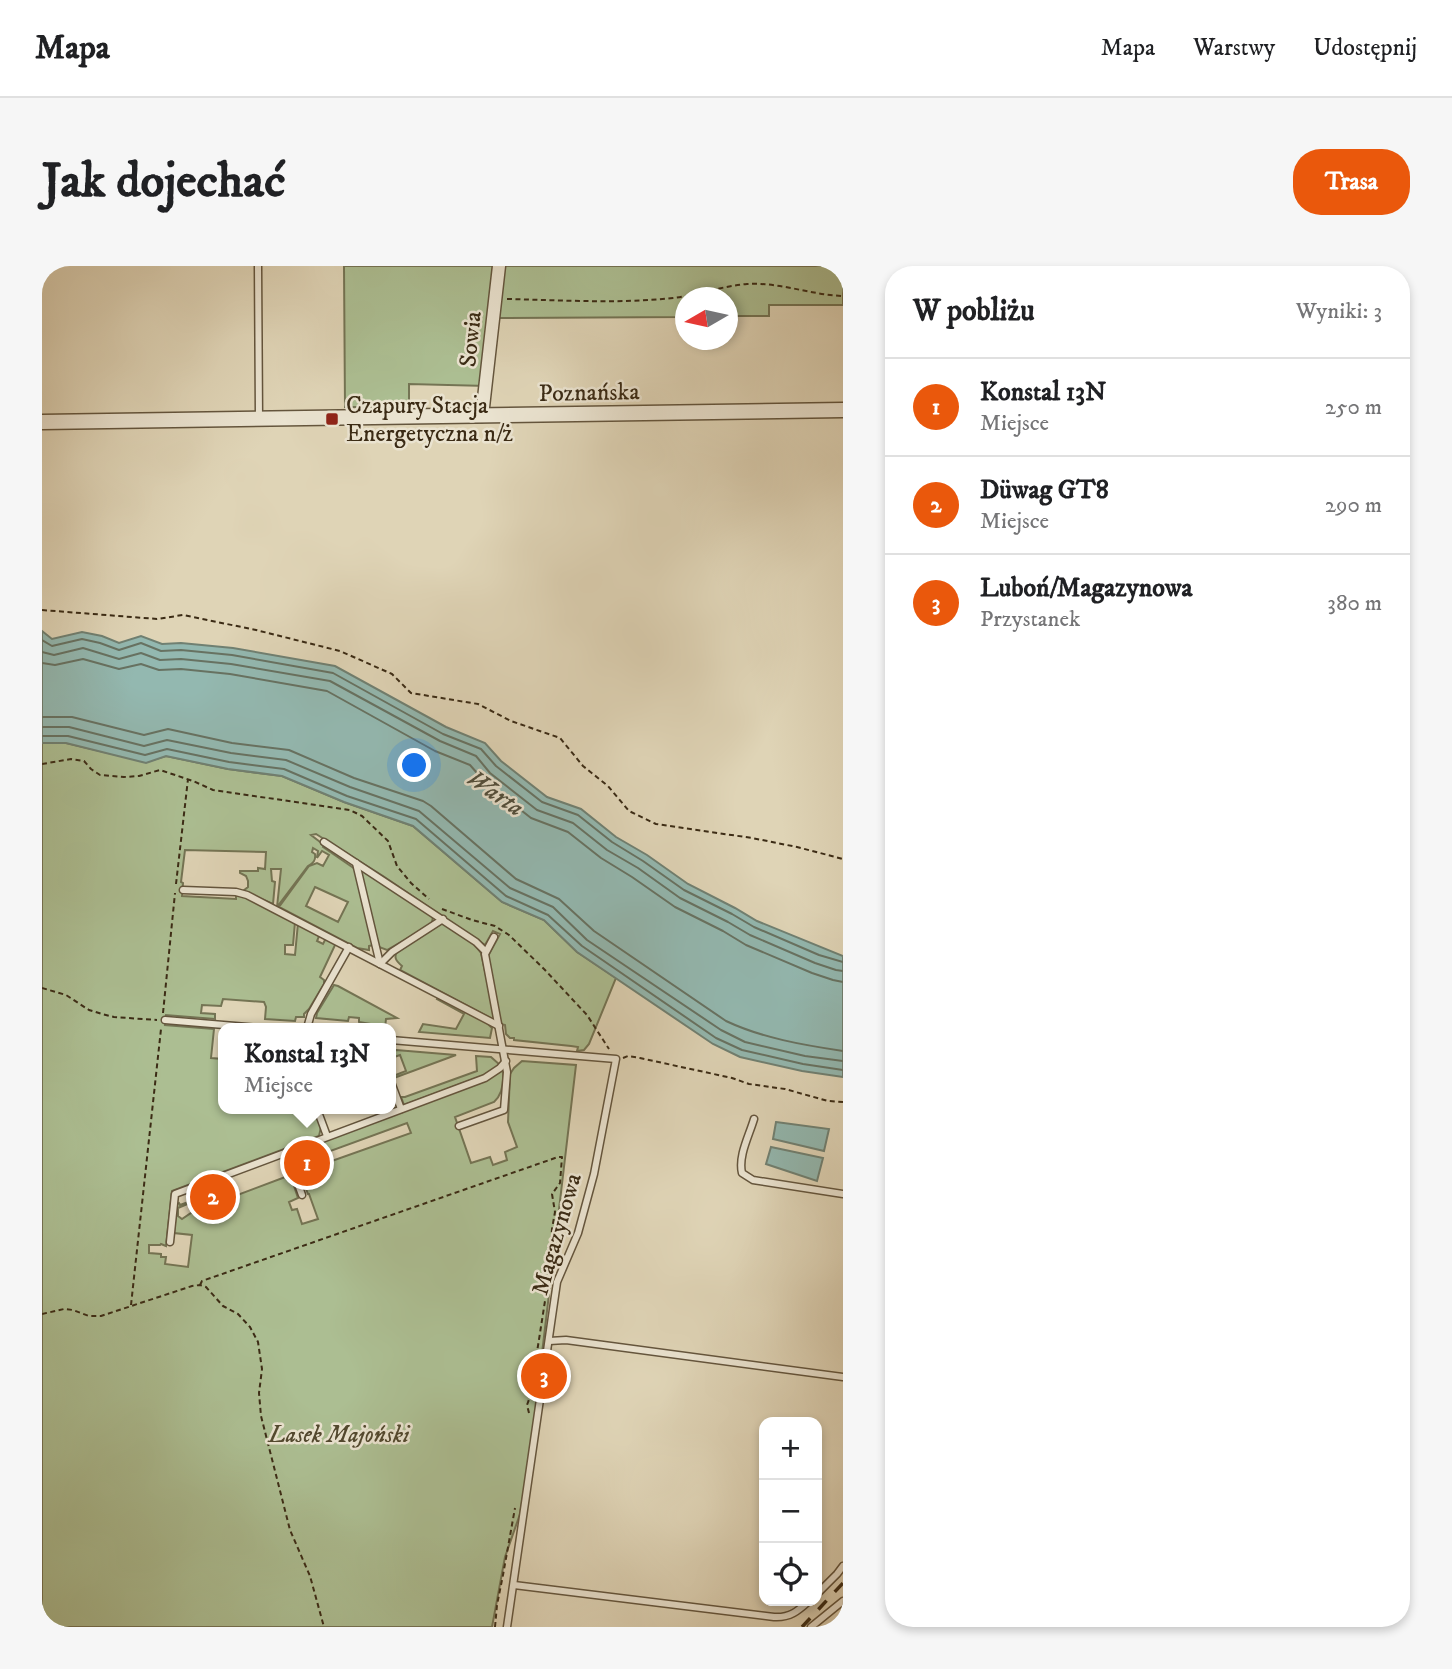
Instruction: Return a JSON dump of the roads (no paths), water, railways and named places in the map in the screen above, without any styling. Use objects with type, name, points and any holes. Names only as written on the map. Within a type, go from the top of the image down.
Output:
[{"type":"street","name":"Sowia","points":[[482,416],[499,266]]},
{"type":"street","name":"Poznańska","points":[[42,422],[843,410]]},
{"type":"lane","points":[[258,266],[258,420]]},
{"type":"lane","points":[[324,842],[443,919],[485,951]]},
{"type":"lane","points":[[356,863],[380,964]]},
{"type":"lane","points":[[183,890],[236,892],[247,895],[499,1026]]},
{"type":"lane","points":[[380,964],[391,952],[443,919]]},
{"type":"lane","points":[[459,1126],[504,1110],[506,1060],[485,951],[494,937]]},
{"type":"lane","points":[[308,1023],[349,947]]},
{"type":"lane","points":[[165,1020],[218,1025]]},
{"type":"lane","points":[[396,1040],[504,1050]]},
{"type":"lane","name":"Magazynowa","points":[[504,1050],[616,1059],[594,1174],[578,1233],[557,1282],[507,1627]]},
{"type":"lane","points":[[396,1111],[485,1078],[500,1068],[506,1060]]},
{"type":"lane","points":[[396,1096],[401,1109]]},
{"type":"lane","points":[[319,1114],[327,1136]]},
{"type":"lane","points":[[170,1242],[175,1194],[387,1114]]},
{"type":"lane","points":[[754,1119],[741,1167],[742,1173],[753,1180],[843,1194]]},
{"type":"lane","points":[[286,1152],[302,1195]]},
{"type":"lane","points":[[549,1341],[566,1339],[843,1377]]},
{"type":"lane","points":[[822,1589],[843,1566]]},
{"type":"lane","points":[[514,1585],[774,1618],[785,1618],[804,1606]]},
{"type":"lane","points":[[811,1627],[843,1601]]},
{"type":"water","name":"Warta","points":[[42,631],[52,639],[82,632],[119,643],[141,636],[162,644],[233,648],[335,666],[446,727],[485,743],[501,761],[547,797],[581,809],[616,837],[688,884],[757,921],[843,956],[843,1077],[740,1057],[713,1044],[577,952],[544,920],[502,902],[413,826],[344,802],[282,776],[228,769],[166,756],[146,763],[66,743],[42,743]]},
{"type":"water","points":[[776,1122],[829,1129],[824,1151],[773,1139]]},
{"type":"water","points":[[771,1147],[823,1158],[817,1181],[766,1164]]},
{"type":"railway","points":[[802,1627],[843,1583]]},
{"type":"place","name":"Czapury Stacja Energetyczna n/ż","points":[[332,419]]},
{"type":"place","name":"Konstal 13N","points":[[307,1163]]},
{"type":"place","name":"Düwag GT8","points":[[213,1197]]},
{"type":"place","name":"Luboń/Magazynowa","points":[[544,1376]]},
{"type":"park label","name":"Lasek Majoński","points":[[339,1434]]}]
